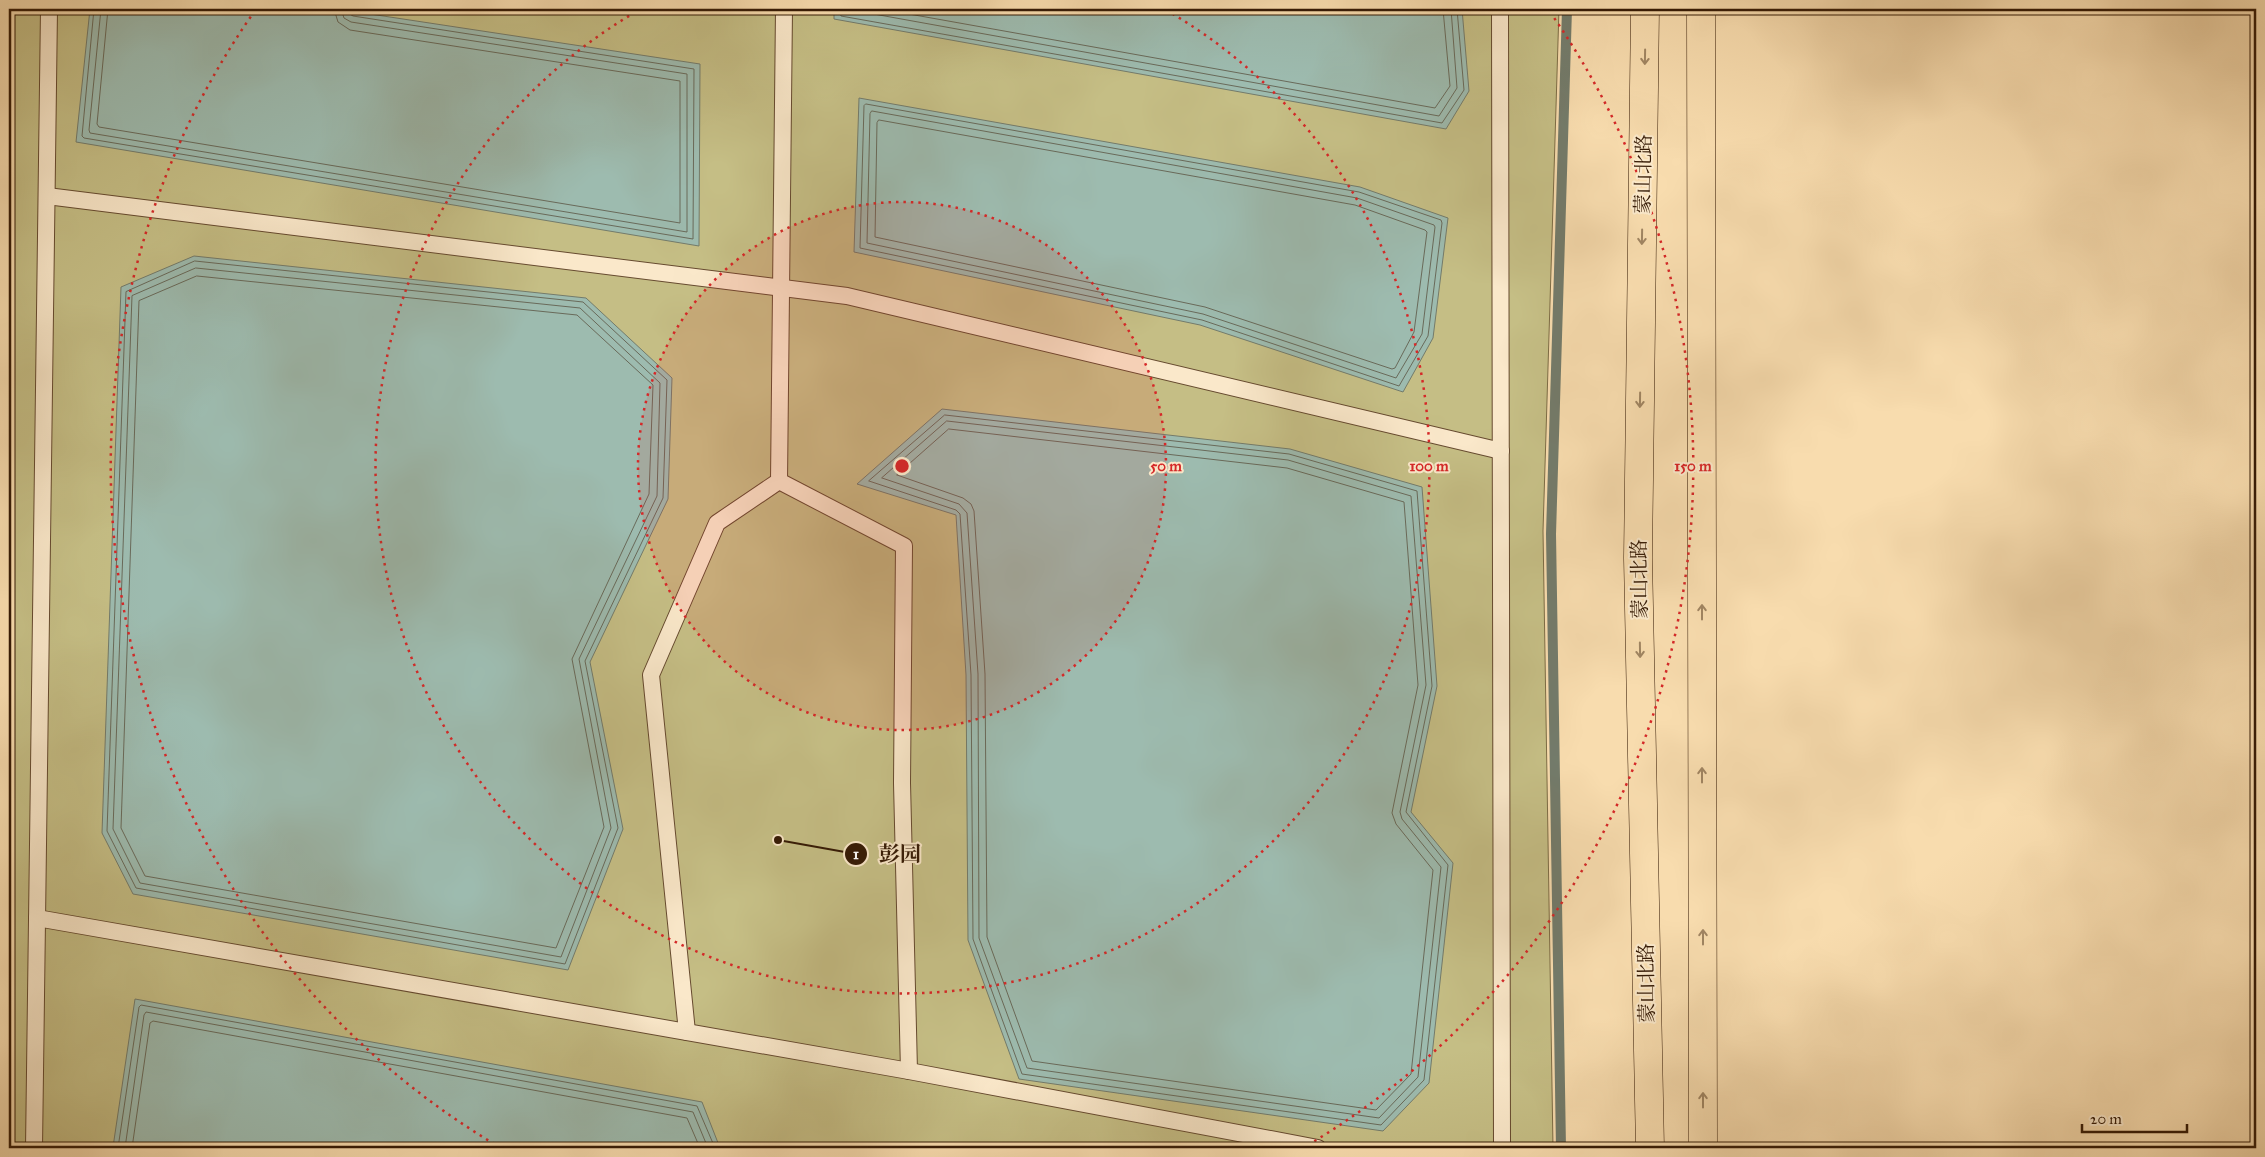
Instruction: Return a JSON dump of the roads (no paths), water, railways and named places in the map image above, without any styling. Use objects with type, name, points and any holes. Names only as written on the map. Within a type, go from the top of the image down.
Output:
[{"type":"main road","name":"蒙山北路","points":[[1645,9],[1638,558],[1650,1148]]},
{"type":"main road","points":[[1701,9],[1703,1148]]},
{"type":"lane","points":[[34,1148],[50,9]]},
{"type":"lane","points":[[779,481],[784,9]]},
{"type":"lane","points":[[1500,9],[1502,1148]]},
{"type":"lane","points":[[47,196],[847,296],[1501,451]]},
{"type":"lane","points":[[687,1032],[651,675],[717,523],[779,481]]},
{"type":"lane","points":[[779,481],[904,546],[902,783],[909,1072]]},
{"type":"lane","points":[[37,918],[687,1032],[1318,1148]]},
{"type":"water","points":[[90,9],[337,9],[700,64],[699,246],[76,142]]},
{"type":"water","points":[[834,9],[1462,9],[1469,91],[1446,129],[834,19]]},
{"type":"water","points":[[859,98],[1360,187],[1448,218],[1433,338],[1403,392],[1200,325],[854,252]]},
{"type":"water","points":[[194,256],[586,298],[672,378],[668,499],[590,662],[623,829],[568,970],[133,894],[102,833],[121,287]]},
{"type":"water","points":[[942,409],[1290,449],[1422,487],[1437,686],[1411,812],[1453,863],[1429,1083],[1383,1131],[1019,1079],[968,940],[966,675],[956,515],[857,484]]},
{"type":"water","points":[[135,999],[702,1102],[720,1148],[113,1147]]},
{"type":"waterway","points":[[1561,1148],[1551,534],[1567,9]]},
{"type":"place","name":"彭园","points":[[778,840]]}]
